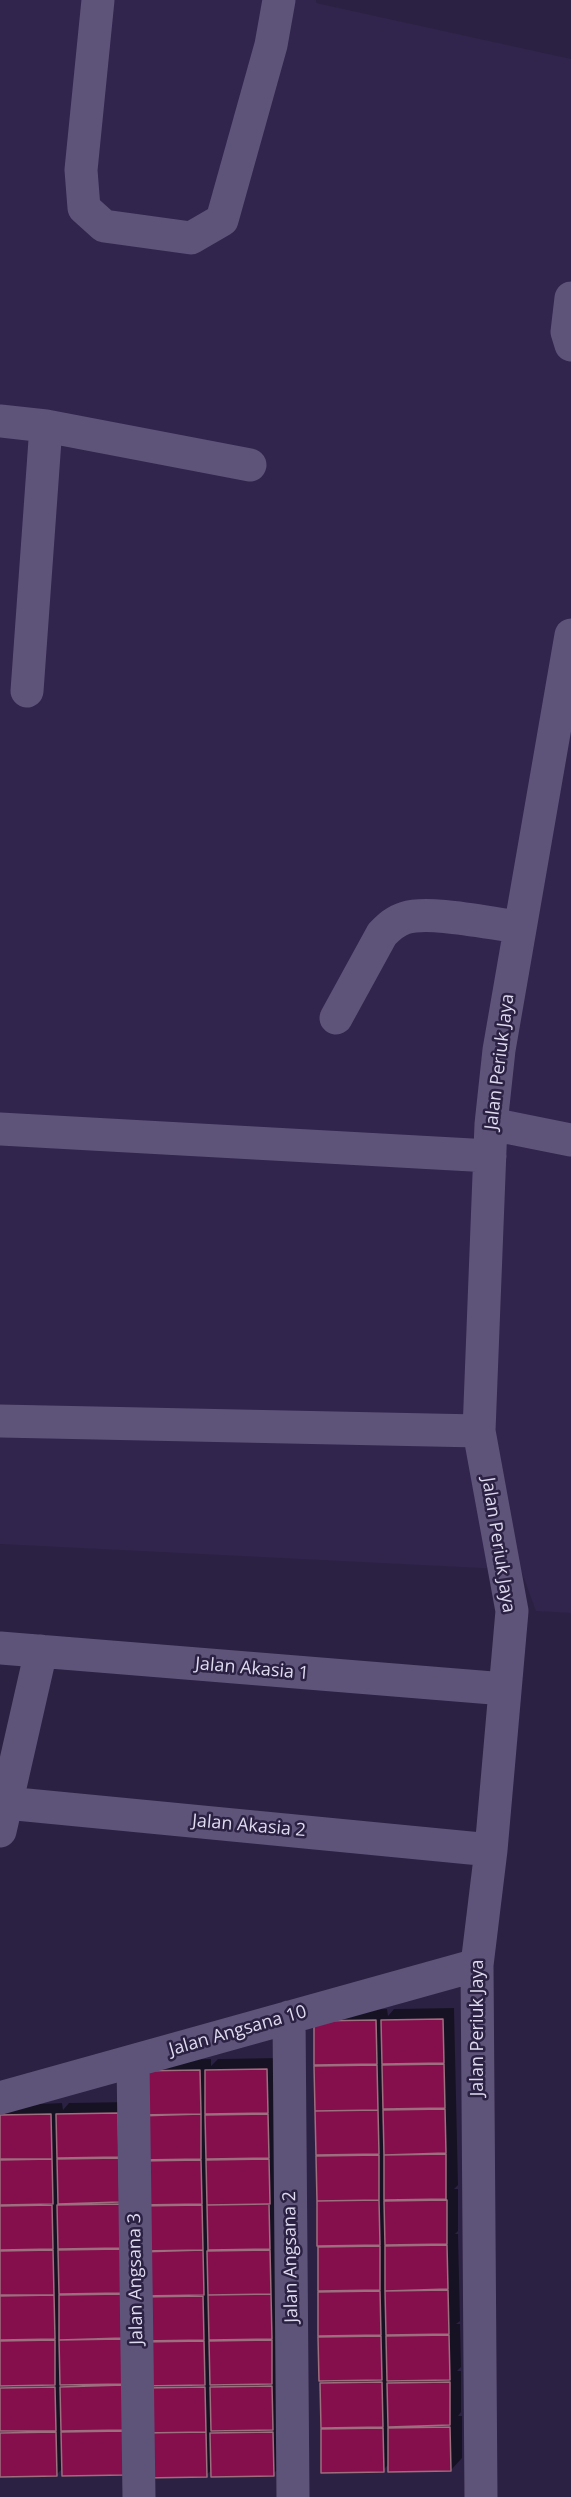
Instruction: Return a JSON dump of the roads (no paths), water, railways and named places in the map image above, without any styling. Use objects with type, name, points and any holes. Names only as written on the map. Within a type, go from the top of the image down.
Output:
[{"type":"street","points":[[98,0],[81,170],[84,208],[104,226],[191,238],[222,220],[271,45],[279,0]]},
{"type":"street","points":[[571,298],[567,332],[571,345]]},
{"type":"street","points":[[0,420],[46,426],[250,465]]},
{"type":"street","points":[[27,691],[46,426]]},
{"type":"street","name":"Jalan Periuk Jaya","points":[[481,2497],[477,1965],[491,1850],[512,1611],[479,1431],[491,1140],[499,1050],[571,635]]},
{"type":"street","points":[[336,1018],[382,934],[393,923],[406,917],[436,917],[520,927]]},
{"type":"street","points":[[0,1129],[571,1140]]},
{"type":"street","points":[[0,1421],[479,1431]]},
{"type":"street","name":"Jalan Akasia 1","points":[[0,1648],[505,1689]]},
{"type":"street","points":[[3,1817],[41,1651]]},
{"type":"street","name":"Jalan Akasia 2","points":[[3,1817],[491,1850]]},
{"type":"street","name":"Jalan Angsana 10","points":[[0,2098],[477,1965]]},
{"type":"street","name":"Jalan Angsana 2","points":[[289,2017],[293,2497]]},
{"type":"street","name":"Jalan Angsana 3","points":[[133,2061],[139,2497]]}]
